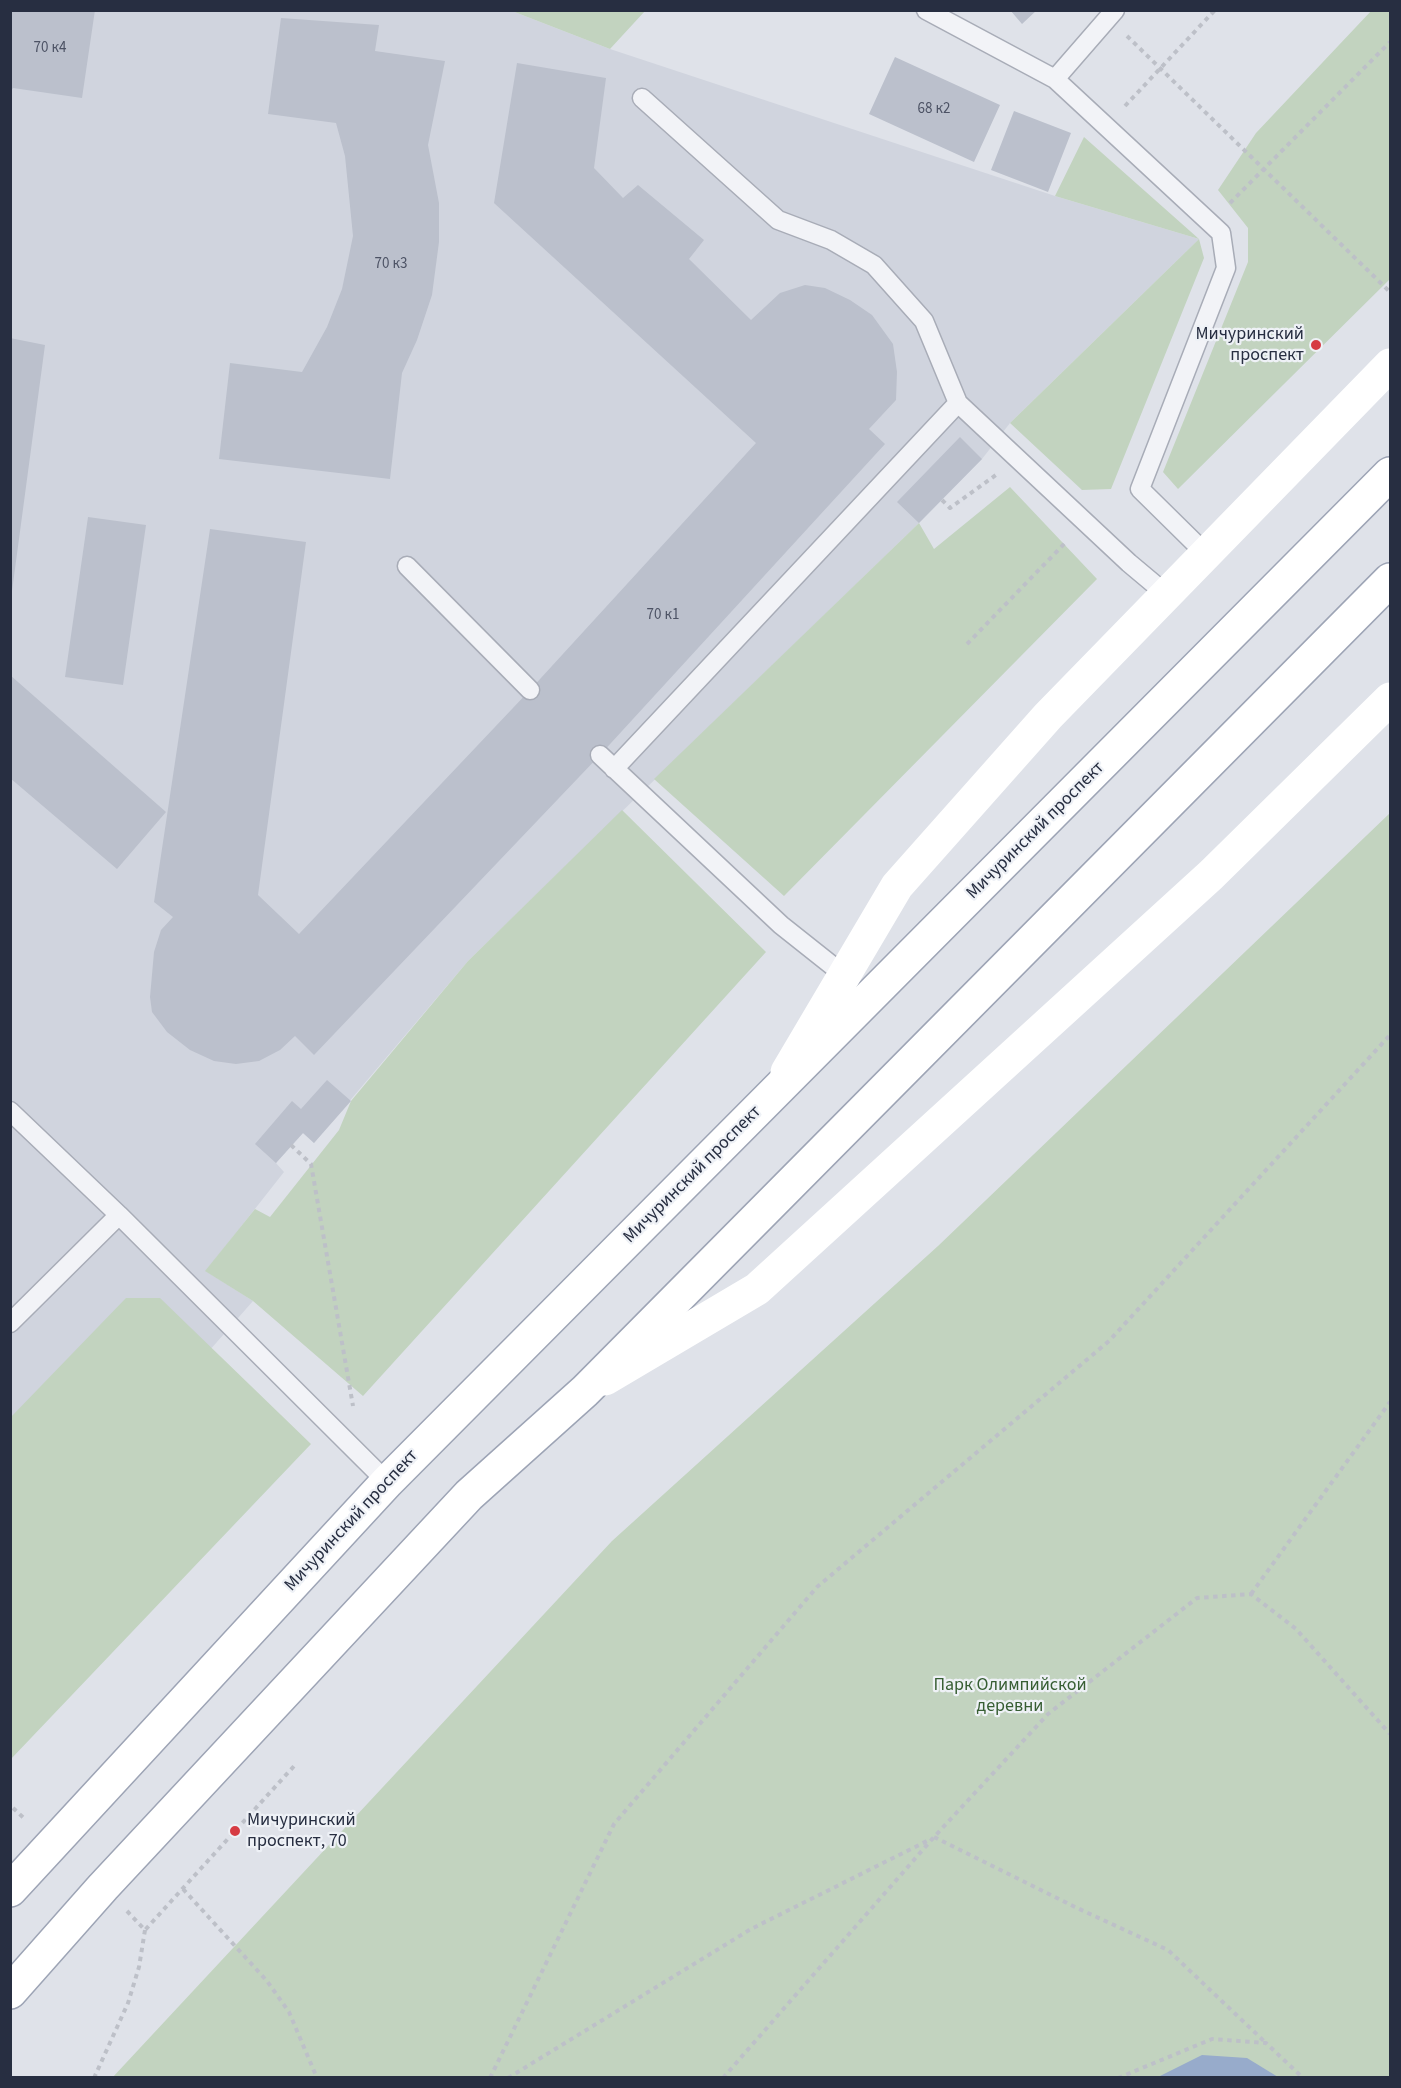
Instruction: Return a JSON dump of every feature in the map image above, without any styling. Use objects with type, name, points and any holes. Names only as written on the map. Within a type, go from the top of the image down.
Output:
[{"type":"main road","points":[[773,1096],[897,886],[1048,716],[1390,365]]},
{"type":"main road","name":"Мичуринский проспект","points":[[10,1890],[387,1482],[1390,474]]},
{"type":"main road","points":[[10,1992],[103,1887],[469,1495],[585,1391],[1390,580]]},
{"type":"main road","points":[[585,1391],[757,1289],[1211,875],[1390,699]]},
{"type":"lane","points":[[926,10],[1055,79],[1221,233],[1226,268],[1140,489],[1206,554]]},
{"type":"lane","points":[[1055,79],[1112,14]]},
{"type":"lane","points":[[642,98],[778,220],[831,240],[874,265],[924,321],[958,403],[1129,563],[1166,594]]},
{"type":"lane","points":[[614,769],[958,403]]},
{"type":"lane","points":[[407,566],[530,690]]},
{"type":"lane","points":[[600,755],[781,925],[844,975]]},
{"type":"lane","points":[[10,1111],[387,1482]]},
{"type":"lane","points":[[10,1323],[118,1215]]},
{"type":"path","points":[[1106,127],[1215,10]]},
{"type":"path","points":[[1112,14],[1160,68],[1390,292]]},
{"type":"path","points":[[1210,223],[1390,42]]},
{"type":"path","points":[[942,500],[950,508],[1018,459]]},
{"type":"path","points":[[967,644],[1085,522]]},
{"type":"path","points":[[490,2078],[614,1824],[817,1587],[1109,1341],[1390,1035]]},
{"type":"path","points":[[291,1145],[311,1164],[354,1414]]},
{"type":"path","points":[[1251,1594],[1390,1402]]},
{"type":"path","points":[[723,2078],[934,1837],[1048,1714],[1197,1598],[1251,1594],[1296,1629],[1390,1734]]},
{"type":"path","points":[[934,1837],[1168,1950],[1303,2078]]},
{"type":"path","points":[[508,2078],[751,1929],[934,1837]]},
{"type":"path","points":[[183,1889],[267,1982],[290,2012],[317,2078]]},
{"type":"path","points":[[94,2078],[128,2003],[139,1966],[145,1930]]},
{"type":"path","points":[[1118,2078],[1212,2039],[1266,2043]]},
{"type":"shaded area","points":[[11,11],[512,11],[610,49],[1055,196],[1199,239],[1010,423],[982,459],[919,523],[468,961],[314,1143],[303,1133],[276,1163],[284,1172],[206,1271],[253,1301],[11,1576]]},
{"type":"green space","points":[[1372,10],[1390,11],[1390,279],[1178,489],[1163,472],[1248,262],[1248,228],[1218,190],[1256,133]]},
{"type":"green space","points":[[512,11],[645,11],[610,49]]},
{"type":"green space","points":[[1084,137],[1199,239],[1055,196]]},
{"type":"green space","points":[[1199,239],[1204,258],[1111,489],[1082,490],[1010,423]]},
{"type":"green space","points":[[1010,487],[1097,579],[784,896],[654,779],[919,523],[934,549]]},
{"type":"green space","points":[[622,810],[766,952],[363,1396],[253,1301],[205,1271],[255,1209],[270,1217],[339,1130],[351,1101],[468,961]]},
{"type":"green space","name":"Парк Олимпийской деревни","points":[[1390,813],[1390,2077],[112,2078],[612,1541],[938,1246]]},
{"type":"green space","points":[[126,1298],[160,1298],[311,1444],[11,1759],[11,1417]]},
{"type":"water","points":[[1202,2055],[1247,2058],[1278,2077],[1158,2077]]},
{"type":"building","points":[[10,10],[95,10],[82,98],[13,88],[10,92]]},
{"type":"building","points":[[1010,10],[1037,10],[1022,24]]},
{"type":"building","points":[[281,18],[379,25],[375,51],[445,61],[428,145],[439,203],[439,242],[432,295],[417,340],[402,373],[390,479],[219,459],[230,363],[302,372],[327,327],[342,289],[353,236],[345,156],[336,123],[268,114]]},
{"type":"building","points":[[895,57],[1000,105],[974,162],[869,114]]},
{"type":"building","points":[[517,63],[606,78],[594,168],[623,198],[638,185],[704,240],[689,259],[751,320],[780,293],[805,285],[825,288],[850,300],[872,315],[893,344],[897,372],[896,400],[869,429],[885,444],[600,755],[314,1055],[295,1036],[280,1050],[259,1061],[236,1064],[214,1061],[190,1050],[167,1032],[152,1012],[150,997],[154,952],[161,930],[173,917],[154,902],[210,529],[306,542],[258,895],[299,934],[530,690],[756,443],[494,203]]},
{"type":"building","points":[[1014,111],[1071,133],[1048,192],[991,170]]},
{"type":"building","points":[[10,338],[45,345],[12,591],[10,591]]},
{"type":"building","points":[[960,437],[982,459],[919,523],[897,502]]},
{"type":"building","points":[[88,517],[146,525],[123,685],[65,677]]},
{"type":"building","points":[[10,675],[166,812],[117,869],[10,778]]},
{"type":"building","points":[[327,1080],[351,1101],[314,1143],[303,1133],[276,1163],[255,1144],[292,1101],[301,1109]]},
{"type":"place","name":"Мичуринский проспект","points":[[1316,345]]},
{"type":"place","name":"Мичуринский проспект, 70","points":[[235,1831]]}]
